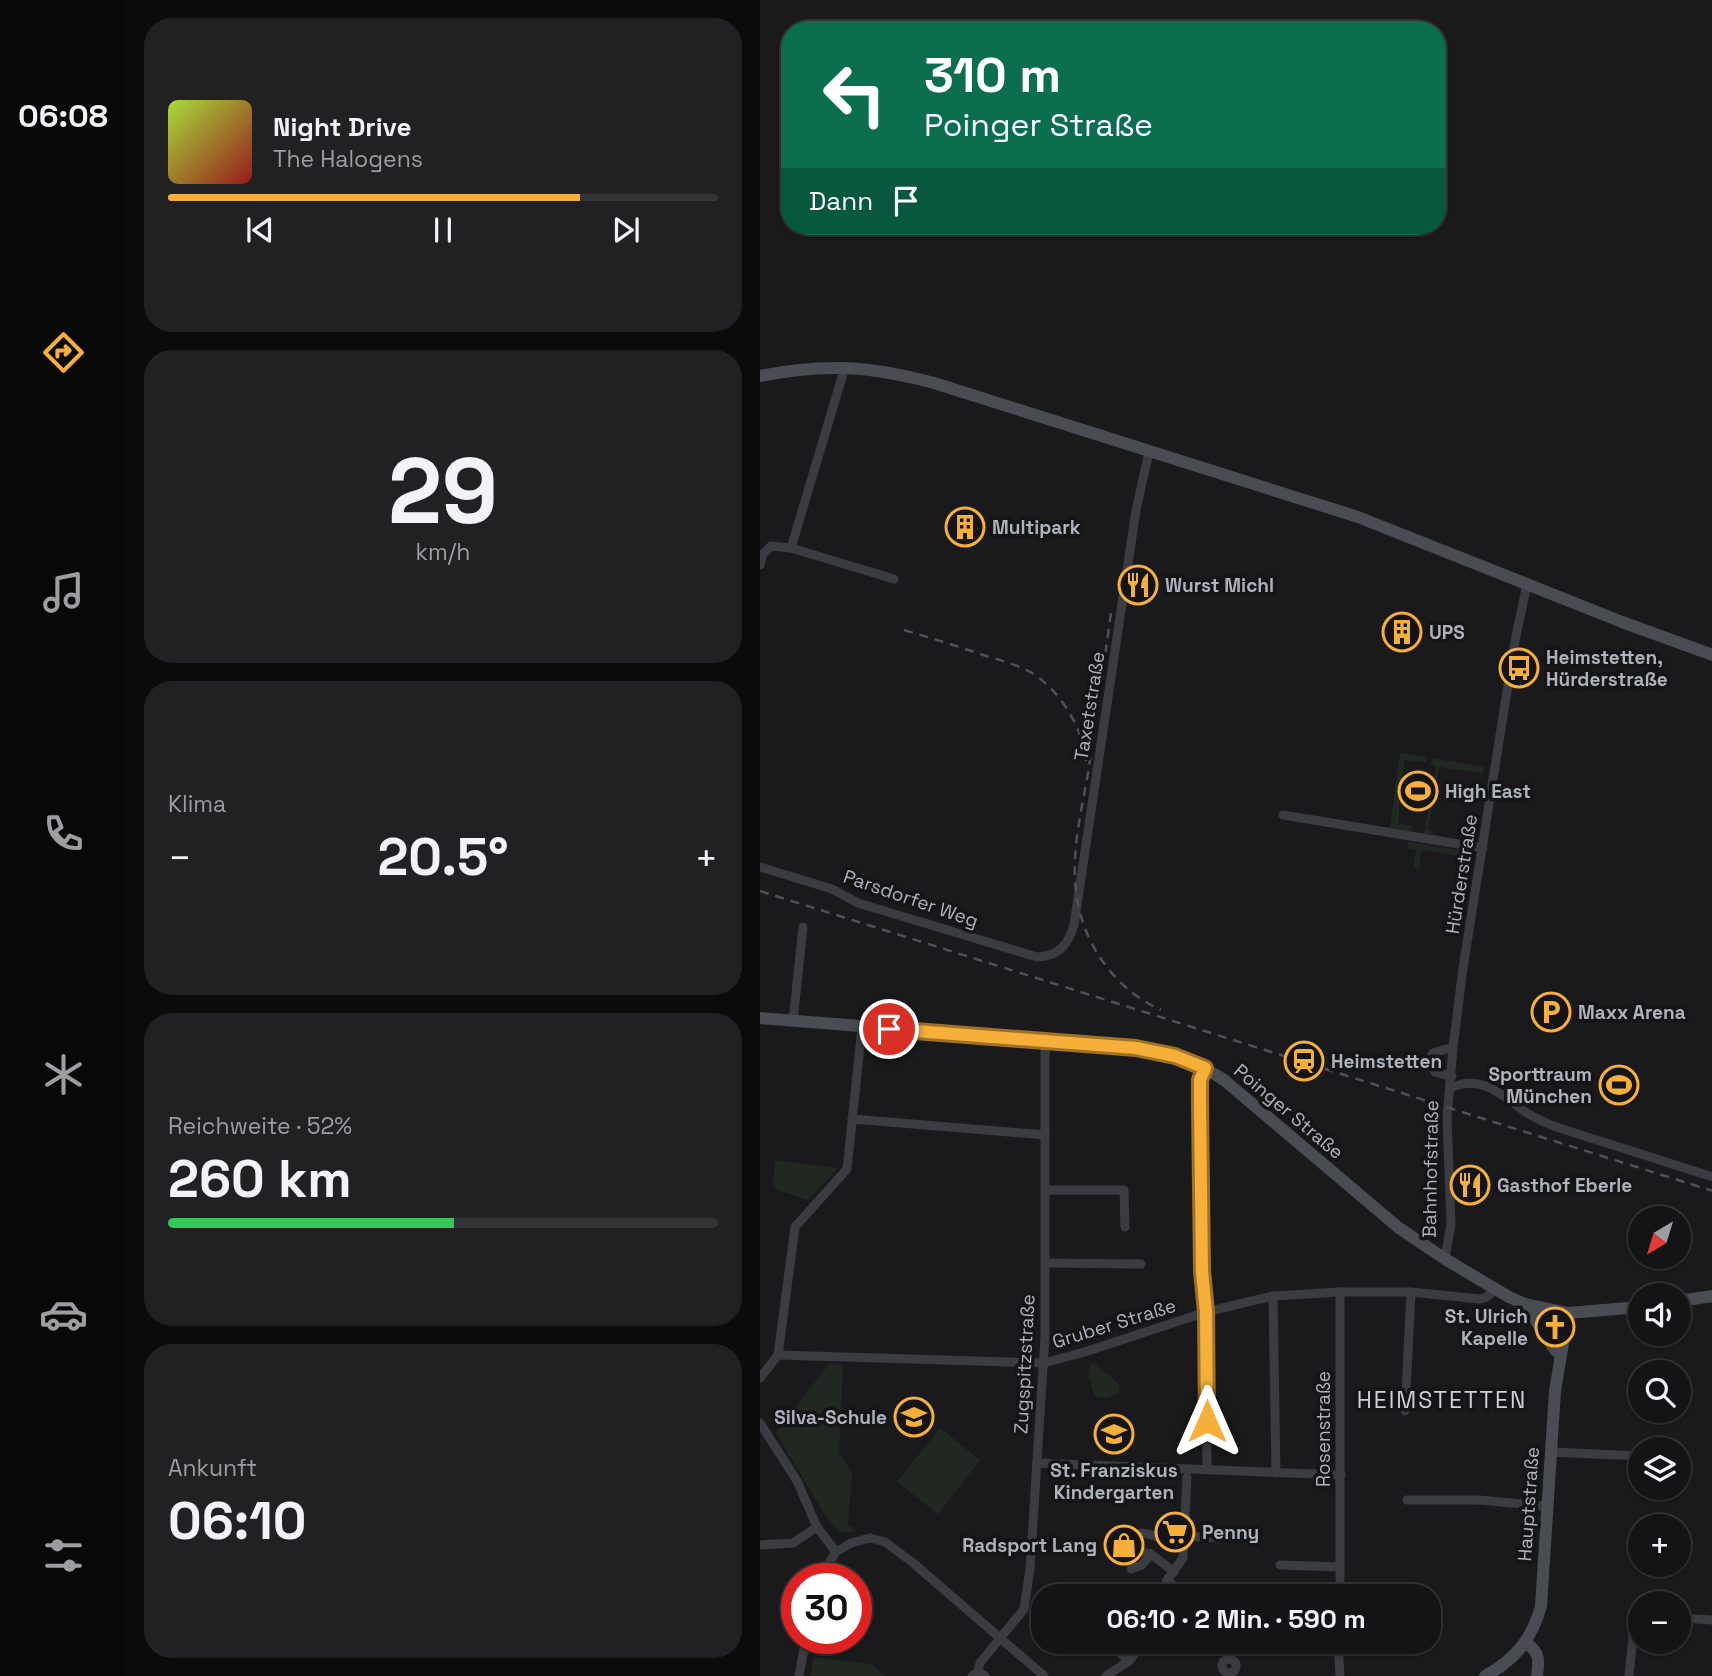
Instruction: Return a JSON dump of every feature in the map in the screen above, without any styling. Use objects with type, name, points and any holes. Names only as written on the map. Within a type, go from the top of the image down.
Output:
[{"type":"street","points":[[760,376],[814,367],[844,372],[901,374],[934,383],[1358,517],[1713,655]]},
{"type":"street","points":[[791,548],[844,372]]},
{"type":"street","name":"Taxetstraße","points":[[1051,957],[1062,950],[1074,925],[1136,510],[1149,452]]},
{"type":"street","points":[[760,565],[761,553],[771,546],[791,548],[894,579]]},
{"type":"street","name":"Hürderstraße","points":[[1451,1088],[1453,1047],[1483,848],[1515,641],[1527,584]]},
{"type":"street","points":[[1283,815],[1483,848]]},
{"type":"street","name":"Parsdorfer Weg","points":[[760,867],[832,889],[864,904],[1037,957],[1051,957]]},
{"type":"street","points":[[793,1021],[803,927]]},
{"type":"street","name":"Poinger Straße","points":[[760,1018],[1045,1041],[1154,1051],[1175,1056],[1205,1068],[1244,1094],[1376,1210],[1445,1259]]},
{"type":"street","points":[[760,1378],[778,1355],[795,1227],[847,1169],[862,1027]]},
{"type":"street","name":"Zugspitzstraße","points":[[978,1675],[980,1663],[1021,1615],[1026,1604],[1044,1363],[1045,1041]]},
{"type":"street","points":[[1452,1076],[1435,1072],[1428,1062],[1433,1053],[1453,1047]]},
{"type":"street","points":[[1205,1068],[1200,1080],[1200,1163],[1202,1271],[1206,1312],[1207,1469]]},
{"type":"street","points":[[1451,1088],[1471,1083],[1489,1085],[1531,1115],[1553,1126],[1713,1177]]},
{"type":"street","name":"Bahnhofstraße","points":[[1451,1088],[1447,1118],[1451,1224],[1445,1259],[1525,1304],[1568,1313],[1628,1308]]},
{"type":"street","points":[[852,1119],[1045,1135]]},
{"type":"street","points":[[1045,1190],[1124,1190],[1125,1227]]},
{"type":"street","points":[[1046,1263],[1141,1264]]},
{"type":"street","name":"Gruber Straße","points":[[778,1355],[1044,1363],[1206,1312],[1273,1296],[1411,1292],[1480,1299],[1487,1297],[1495,1289]]},
{"type":"street","name":"Rosenstraße","points":[[1339,1584],[1340,1292]]},
{"type":"street","points":[[1405,1411],[1411,1292]]},
{"type":"street","points":[[1273,1296],[1276,1473]]},
{"type":"street","points":[[1691,1299],[1713,1296]]},
{"type":"street","points":[[1525,1304],[1560,1354]]},
{"type":"street","name":"Hauptstraße","points":[[1485,1676],[1508,1661],[1526,1643],[1541,1606],[1555,1391],[1568,1313]]},
{"type":"street","points":[[760,1423],[797,1481],[817,1527],[836,1552]]},
{"type":"street","points":[[1551,1452],[1628,1455]]},
{"type":"street","points":[[1037,1463],[1341,1475]]},
{"type":"street","points":[[1166,1584],[1182,1558],[1187,1477]]},
{"type":"street","points":[[1407,1500],[1479,1500],[1547,1506]]},
{"type":"street","points":[[760,1545],[793,1543],[817,1527]]},
{"type":"street","points":[[1174,1572],[1151,1554],[1144,1553],[1135,1546],[1134,1541],[1141,1532],[1158,1534],[1168,1544],[1219,1538]]},
{"type":"street","points":[[827,1563],[836,1552],[859,1539],[870,1538],[891,1545],[1044,1676]]},
{"type":"street","points":[[1131,1569],[1142,1565],[1151,1554]]},
{"type":"street","points":[[1280,1565],[1340,1567]]},
{"type":"street","points":[[1167,1580],[1172,1584]]},
{"type":"street","points":[[1691,1619],[1713,1620]]},
{"type":"street","points":[[1526,1643],[1539,1656],[1537,1676]]},
{"type":"street","points":[[799,1676],[803,1654]]},
{"type":"street","points":[[1121,1654],[1129,1661]]},
{"type":"street","points":[[1106,1676],[1140,1654]]},
{"type":"street","points":[[1339,1654],[1340,1676]]},
{"type":"street","points":[[1629,1676],[1631,1654]]},
{"type":"shaded area","points":[[1400,753],[1427,757],[1426,762],[1405,760],[1399,799],[1399,824],[1413,826],[1411,832],[1390,828]]},
{"type":"shaded area","points":[[1433,758],[1484,767],[1481,779],[1480,773],[1439,767],[1428,830],[1433,832],[1433,835],[1424,834],[1436,767],[1431,763]]},
{"type":"shaded area","points":[[1408,842],[1470,854],[1459,932],[1454,930],[1464,857],[1422,850],[1419,869],[1413,868],[1416,850],[1407,848]]},
{"type":"shaded area","points":[[775,1160],[838,1168],[808,1200],[778,1190],[773,1185]]},
{"type":"shaded area","points":[[1091,1363],[1096,1364],[1118,1383],[1118,1394],[1106,1398],[1094,1396],[1088,1373]]},
{"type":"shaded area","points":[[829,1364],[843,1365],[839,1453],[852,1472],[848,1524],[857,1531],[841,1533],[828,1520],[776,1433]]},
{"type":"shaded area","points":[[940,1428],[980,1460],[938,1514],[897,1482]]},
{"type":"shaded area","points":[[813,1657],[871,1664],[885,1676],[811,1676]]},
{"type":"railway","points":[[1111,613],[1077,837],[1077,900],[1090,939],[1112,973],[1126,988],[1161,1010]]},
{"type":"railway","points":[[904,630],[1011,664],[1038,677],[1056,694],[1070,714],[1081,737],[1086,761]]},
{"type":"railway","points":[[760,891],[1713,1191]]},
{"type":"place","name":"Multipark","points":[[965,527]]},
{"type":"place","name":"Wurst Michl","points":[[1138,585]]},
{"type":"place","name":"UPS","points":[[1402,632]]},
{"type":"place","name":"Heimstetten, Hürderstraße","points":[[1519,668]]},
{"type":"place","name":"High East","points":[[1418,791]]},
{"type":"place","name":"Maxx Arena","points":[[1551,1012]]},
{"type":"place","name":"Heimstetten","points":[[1304,1061]]},
{"type":"place","name":"Sporttraum München","points":[[1619,1085]]},
{"type":"place","name":"Gasthof Eberle","points":[[1470,1185]]},
{"type":"place","name":"St. Ulrich Kapelle","points":[[1555,1327]]},
{"type":"place","name":"Silva-Schule","points":[[914,1417]]},
{"type":"place","name":"St. Franziskus Kindergarten","points":[[1114,1434]]},
{"type":"place","name":"Penny","points":[[1175,1532]]},
{"type":"place","name":"Radsport Lang","points":[[1124,1545]]},
{"type":"district","name":"HEIMSTETTEN","points":[[1442,1400]]},
{"type":"route","points":[[889,1029],[1136,1048],[1175,1056],[1205,1068],[1200,1080],[1200,1205],[1206,1312],[1207,1421]]}]
